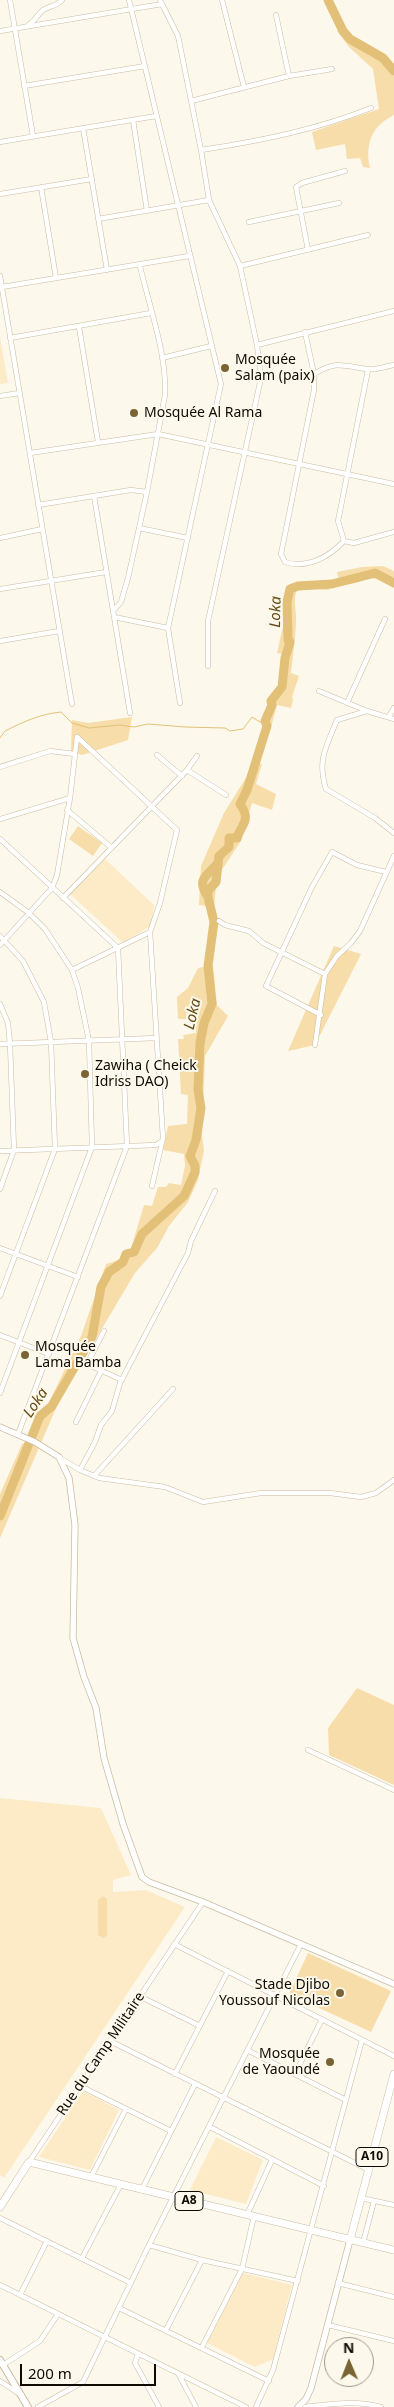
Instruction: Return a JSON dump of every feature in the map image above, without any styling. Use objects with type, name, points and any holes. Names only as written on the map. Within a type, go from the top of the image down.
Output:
[{"type":"main road","name":"A10","points":[[350,2240],[390,2100],[394,2074]]},
{"type":"main road","name":"A8","points":[[30,2162],[394,2250]]},
{"type":"main road","name":"Rue du Camp Militaire","points":[[0,2207],[30,2162]]},
{"type":"main road","points":[[1,2362],[28,2407]]},
{"type":"street","points":[[10,0],[33,136]]},
{"type":"street","points":[[25,27],[39,16],[42,11],[62,0]]},
{"type":"street","points":[[129,0],[220,386],[168,628],[180,703]]},
{"type":"street","points":[[222,0],[244,88]]},
{"type":"street","points":[[0,31],[131,9],[161,2],[178,36],[210,200],[240,266],[257,344],[262,382],[208,621],[208,666]]},
{"type":"street","points":[[276,15],[289,76]]},
{"type":"street","points":[[24,86],[145,66]]},
{"type":"street","points":[[191,100],[289,76],[332,69]]},
{"type":"street","points":[[201,150],[293,133],[338,121],[371,108]]},
{"type":"street","points":[[0,142],[156,116]]},
{"type":"street","points":[[133,120],[148,211]]},
{"type":"street","points":[[83,128],[107,270]]},
{"type":"street","points":[[308,250],[296,187],[297,185],[344,171]]},
{"type":"street","points":[[0,194],[92,179]]},
{"type":"street","points":[[41,187],[56,278]]},
{"type":"street","points":[[98,219],[210,200]]},
{"type":"street","points":[[249,222],[339,202]]},
{"type":"street","points":[[240,266],[368,235]]},
{"type":"street","points":[[2,287],[140,266],[190,256]]},
{"type":"street","points":[[113,611],[121,602],[139,528],[158,434],[166,381],[140,266]]},
{"type":"street","points":[[0,276],[72,704]]},
{"type":"street","points":[[257,344],[394,311]]},
{"type":"street","points":[[10,338],[151,313]]},
{"type":"street","points":[[79,327],[98,442]]},
{"type":"street","points":[[306,332],[314,374],[314,390],[281,554],[285,562],[293,564],[309,563],[326,556],[344,541]]},
{"type":"street","points":[[162,358],[211,346]]},
{"type":"street","points":[[314,374],[324,368],[338,365],[352,365],[368,370],[394,365]]},
{"type":"street","points":[[344,541],[338,521],[368,370]]},
{"type":"street","points":[[0,396],[20,393]]},
{"type":"street","points":[[30,453],[158,434],[394,484]]},
{"type":"street","points":[[38,505],[131,490],[147,492]]},
{"type":"street","points":[[94,496],[130,713]]},
{"type":"street","points":[[139,528],[188,538]]},
{"type":"street","points":[[0,538],[42,529]]},
{"type":"street","points":[[344,541],[354,543],[394,532]]},
{"type":"street","points":[[0,589],[106,572]]},
{"type":"street","points":[[114,617],[168,628]]},
{"type":"street","points":[[347,702],[386,619]]},
{"type":"street","points":[[0,641],[59,631]]},
{"type":"street","points":[[320,691],[367,711],[392,717],[394,708]]},
{"type":"street","points":[[367,711],[337,720],[323,758],[321,771],[326,789],[375,818],[394,833]]},
{"type":"street","points":[[0,946],[52,888],[57,875],[70,798],[77,737],[177,830],[160,903],[150,932],[162,1141],[160,1157],[152,1186]]},
{"type":"street","points":[[0,767],[50,751],[74,754]]},
{"type":"street","points":[[157,755],[182,776]]},
{"type":"street","points":[[63,898],[182,776],[197,756]]},
{"type":"street","points":[[187,770],[226,795]]},
{"type":"street","points":[[0,819],[70,798]]},
{"type":"street","points":[[67,810],[112,848]]},
{"type":"street","points":[[0,839],[118,948],[127,1146],[18,1434]]},
{"type":"street","points":[[321,1015],[266,986],[312,887],[332,852],[357,865],[386,872]]},
{"type":"street","points":[[315,1045],[316,1028],[321,1015],[320,993],[325,974],[333,960],[360,930],[394,856]]},
{"type":"street","points":[[0,892],[29,913],[45,930],[72,970],[82,1006],[88,1040],[92,1147],[0,1393]]},
{"type":"street","points":[[219,921],[225,925],[249,931],[264,943],[325,974]]},
{"type":"street","points":[[72,970],[150,932]]},
{"type":"street","points":[[0,936],[23,961],[44,1002],[51,1042],[55,1149],[0,1296]]},
{"type":"street","points":[[0,1004],[8,1023],[14,1150],[0,1189]]},
{"type":"street","points":[[0,1044],[156,1038]]},
{"type":"street","points":[[0,1150],[156,1145],[162,1141]]},
{"type":"street","points":[[80,1470],[95,1442],[101,1425],[112,1411],[122,1380],[188,1253],[191,1241],[215,1190]]},
{"type":"street","points":[[0,1248],[78,1277]]},
{"type":"street","points":[[104,1331],[87,1364],[122,1380]]},
{"type":"street","points":[[0,1335],[49,1354]]},
{"type":"street","points":[[76,1422],[101,1371]]},
{"type":"street","points":[[94,1476],[173,1389]]},
{"type":"street","points":[[0,1427],[35,1442],[80,1470],[94,1476],[165,1487],[203,1502],[261,1493],[330,1493],[361,1497],[376,1493],[394,1480]]},
{"type":"street","points":[[59,1457],[71,1486],[75,1525],[74,1638],[84,1677],[96,1708],[104,1758],[123,1824],[143,1879],[203,1902],[394,1984]]},
{"type":"street","points":[[308,1750],[394,1790]]},
{"type":"street","name":"Rue du Camp Militaire","points":[[30,2162],[203,1902]]},
{"type":"street","points":[[174,1944],[394,2056]]},
{"type":"street","points":[[38,2407],[83,2382],[131,2282],[249,2051],[301,1944]]},
{"type":"street","points":[[175,2074],[228,1970]]},
{"type":"street","points":[[139,1996],[200,2026]]},
{"type":"street","points":[[295,2074],[322,2019]]},
{"type":"street","points":[[256,2407],[269,2380],[298,2281],[362,2040]]},
{"type":"street","points":[[110,2041],[369,2170]]},
{"type":"street","points":[[249,2051],[346,2100]]},
{"type":"street","points":[[142,2189],[195,2084]]},
{"type":"street","points":[[80,2086],[171,2132]]},
{"type":"street","points":[[91,2177],[126,2109]]},
{"type":"street","points":[[210,2127],[324,2186]]},
{"type":"street","points":[[202,2347],[242,2269],[251,2216],[272,2160]]},
{"type":"street","points":[[82,2258],[121,2184]]},
{"type":"street","points":[[361,2198],[394,2205]]},
{"type":"street","points":[[363,2243],[374,2200]]},
{"type":"street","points":[[0,2218],[131,2282]]},
{"type":"street","points":[[298,2407],[306,2399],[311,2388],[350,2240]]},
{"type":"street","points":[[20,2294],[47,2241]]},
{"type":"street","points":[[149,2246],[202,2260],[298,2281]]},
{"type":"street","points":[[166,2330],[202,2260]]},
{"type":"street","points":[[338,2284],[394,2297]]},
{"type":"street","points":[[0,2285],[246,2407]]},
{"type":"street","points":[[119,2308],[269,2380]]},
{"type":"street","points":[[1,2362],[40,2341],[58,2314]]},
{"type":"street","points":[[328,2325],[394,2341]]},
{"type":"street","points":[[138,2354],[135,2363],[159,2407]]},
{"type":"street","points":[[178,2374],[196,2407]]},
{"type":"street","points":[[0,2380],[18,2393]]},
{"type":"street","points":[[305,2407],[342,2402],[366,2403],[381,2407]]},
{"type":"shaded area","points":[[344,28],[348,34],[378,54],[394,76],[394,115],[380,125],[372,137],[368,152],[370,168],[363,167],[360,158],[347,159],[345,144],[316,150],[312,132],[379,109],[373,69],[349,47],[337,31]]},
{"type":"shaded area","points":[[0,337],[8,383],[0,384]]},
{"type":"shaded area","points":[[383,566],[394,571],[394,587],[373,578],[340,585],[337,572],[362,567]]},
{"type":"shaded area","points":[[328,581],[329,590],[301,588],[297,590],[295,600],[296,631],[291,673],[299,676],[292,697],[291,708],[277,705],[271,727],[262,724],[267,705],[275,697],[284,673],[284,654],[277,653],[287,608],[287,589],[296,585]]},
{"type":"shaded area","points":[[132,717],[128,740],[82,755],[71,751],[72,720],[88,723]]},
{"type":"shaded area","points":[[255,763],[262,764],[256,784],[276,794],[272,810],[252,803],[241,841],[217,877],[214,907],[199,905],[201,866],[224,813]]},
{"type":"shaded area","points":[[78,826],[102,843],[93,856],[69,839]]},
{"type":"shaded area","points":[[104,858],[154,905],[152,925],[123,943],[69,893]]},
{"type":"shaded area","points":[[334,946],[361,954],[315,1045],[288,1051]]},
{"type":"shaded area","points":[[213,965],[217,1005],[228,1016],[205,1056],[202,1136],[204,1150],[198,1180],[188,1202],[169,1226],[157,1248],[135,1273],[60,1399],[0,1538],[0,1494],[22,1444],[28,1442],[39,1414],[48,1404],[81,1336],[106,1264],[122,1259],[131,1248],[144,1205],[152,1206],[158,1187],[166,1187],[169,1183],[181,1185],[185,1166],[184,1154],[163,1150],[168,1126],[187,1124],[188,1095],[181,1094],[178,1039],[184,1039],[183,1035],[196,1033],[195,1013],[186,1013],[186,1019],[178,1019],[177,997],[188,988],[198,968]]},
{"type":"shaded area","points":[[357,1688],[394,1705],[394,1785],[329,1755],[328,1728]]},
{"type":"shaded area","points":[[0,1798],[101,1808],[131,1875],[113,1880],[113,1892],[146,1890],[185,1907],[4,2178],[0,2175]]},
{"type":"shaded area","points":[[103,1896],[107,1899],[107,1935],[104,1938],[98,1935],[98,1900]]},
{"type":"shaded area","name":"Stade Djibo Youssouf Nicolas","points":[[308,1953],[391,1991],[371,2032],[289,1994]]},
{"type":"shaded area","points":[[83,2091],[119,2110],[90,2170],[39,2157]]},
{"type":"shaded area","points":[[216,2137],[263,2160],[246,2204],[190,2190]]},
{"type":"shaded area","points":[[243,2273],[292,2285],[273,2359],[255,2367],[207,2343]]},
{"type":"waterway","name":"Loka","points":[[328,0],[343,31],[350,39],[383,58],[394,71]]},
{"type":"waterway","name":"Loka","points":[[0,1516],[40,1416],[52,1406],[92,1337],[101,1287],[109,1272],[123,1262],[126,1254],[134,1252],[142,1234],[184,1196],[195,1172],[195,1166],[190,1156],[196,1140],[201,1108],[198,1090],[200,1043],[204,1023],[212,1004],[208,966],[214,922],[208,891],[216,882],[219,856],[229,847],[229,838],[237,838],[245,822],[245,815],[240,804],[247,790],[267,726],[265,721],[272,705],[271,701],[282,687],[285,658],[290,642],[288,640],[287,602],[290,589],[298,586],[332,584],[375,573],[394,583]]},
{"type":"waterway","points":[[0,738],[5,731],[25,722],[61,712],[72,723],[89,728],[119,725],[134,727],[148,724],[225,728],[230,731],[243,729],[252,717],[260,722],[265,721]]},
{"type":"waterway","points":[[208,897],[204,891],[203,881],[218,863]]},
{"type":"place","name":"Mosquée Salam (paix)","points":[[225,368]]},
{"type":"place","name":"Mosquée Al Rama","points":[[134,413]]},
{"type":"place","name":"Zawiha ( Cheick Idriss DAO)","points":[[85,1074]]},
{"type":"place","name":"Mosquée Lama Bamba","points":[[25,1355]]},
{"type":"place","name":"Stade Djibo Youssouf Nicolas","points":[[340,1993]]},
{"type":"place","name":"Mosquée de Yaoundé","points":[[330,2062]]}]
